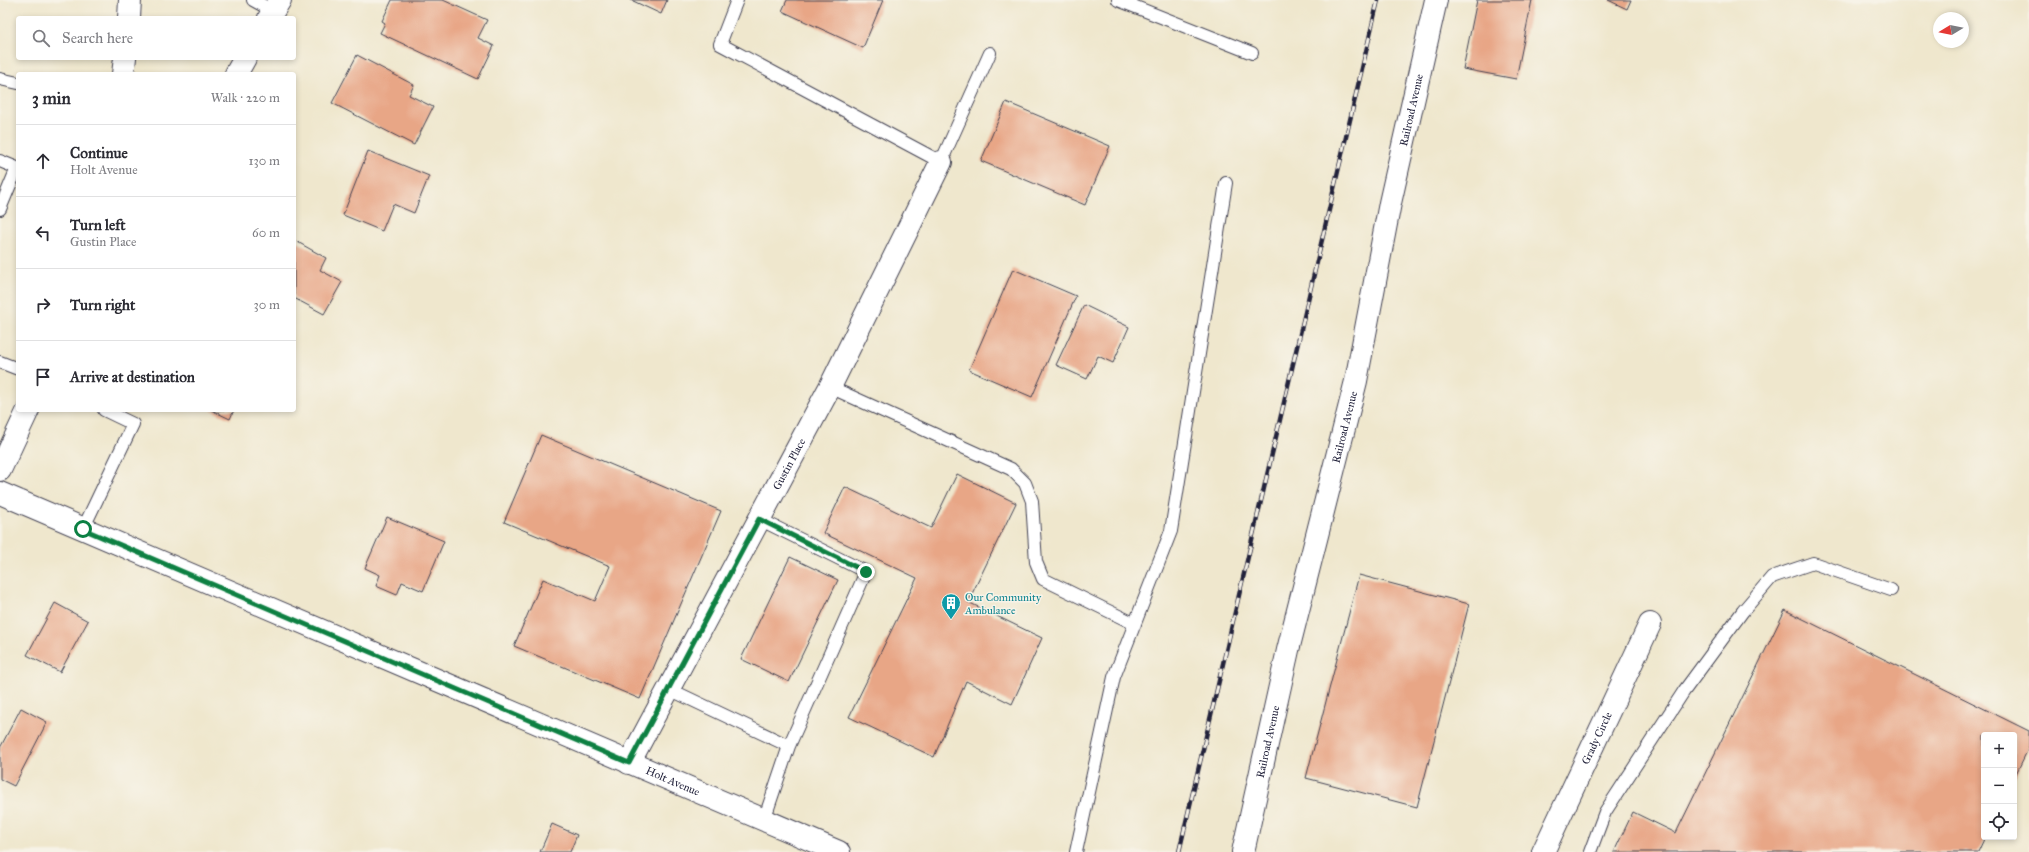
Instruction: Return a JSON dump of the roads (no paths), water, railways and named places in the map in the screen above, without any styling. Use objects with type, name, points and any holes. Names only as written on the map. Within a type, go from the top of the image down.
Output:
[{"type":"street","points":[[129,16],[130,0]]},
{"type":"street","name":"Railroad Avenue","points":[[1242,852],[1288,650],[1356,381],[1390,203],[1436,0]]},
{"type":"street","points":[[237,72],[245,60]]},
{"type":"street","name":"Gustin Place","points":[[629,763],[830,387],[941,162]]},
{"type":"street","points":[[0,470],[27,412]]},
{"type":"street","name":"Holt Avenue","points":[[0,493],[839,852]]},
{"type":"street","name":"Grady Circle","points":[[1544,852],[1650,624]]},
{"type":"lane","points":[[253,0],[274,10]]},
{"type":"lane","points":[[737,0],[720,44],[941,162],[990,53]]},
{"type":"lane","points":[[1118,0],[1252,53]]},
{"type":"lane","points":[[0,79],[16,83]]},
{"type":"lane","points":[[0,161],[16,168]]},
{"type":"lane","points":[[0,209],[16,170]]},
{"type":"lane","points":[[1076,852],[1114,677],[1171,531],[1226,183]]},
{"type":"lane","points":[[0,362],[16,368]]},
{"type":"lane","points":[[830,387],[1011,469],[1025,483],[1032,501],[1036,562],[1043,579],[1135,624]]},
{"type":"lane","points":[[83,529],[133,424],[108,412]]},
{"type":"lane","points":[[759,519],[866,572],[789,746],[764,820]]},
{"type":"lane","points":[[1590,852],[1605,812],[1684,691],[1743,611],[1772,577],[1813,564],[1891,590]]},
{"type":"lane","points":[[669,689],[789,746]]},
{"type":"railway","points":[[1179,852],[1378,0]]},
{"type":"place","name":"Our Community Ambulance","points":[[951,620]]}]
